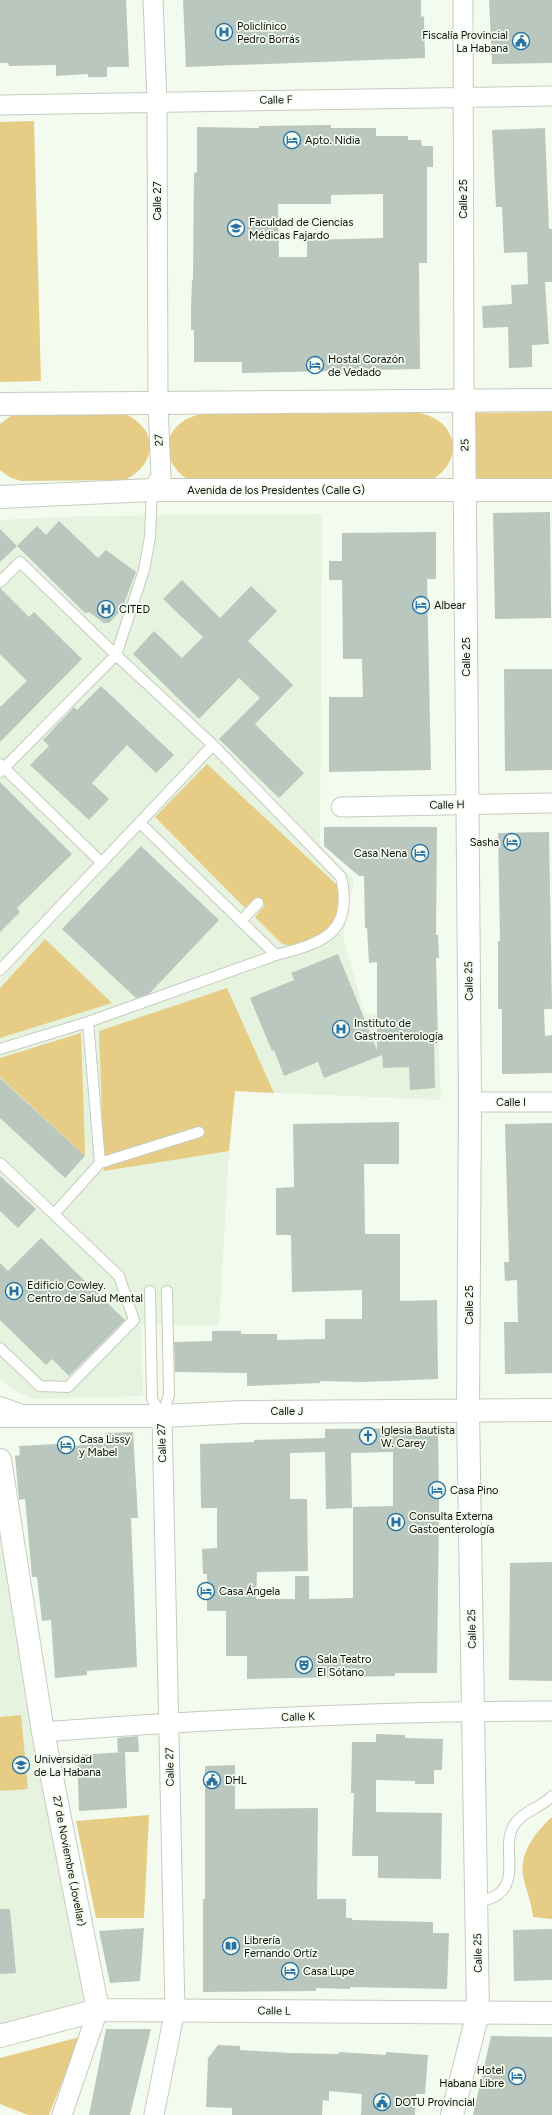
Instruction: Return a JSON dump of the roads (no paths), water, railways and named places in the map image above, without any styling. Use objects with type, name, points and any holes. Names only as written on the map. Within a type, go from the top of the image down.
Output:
[{"type":"street","name":"Calle 27","points":[[153,0],[157,102],[158,403]]},
{"type":"street","name":"Calle 25","points":[[463,0],[462,97],[464,399]]},
{"type":"street","name":"Calle F","points":[[0,105],[552,96]]},
{"type":"street","points":[[0,404],[464,399],[552,400]]},
{"type":"street","name":"25","points":[[464,399],[465,492]]},
{"type":"street","name":"27","points":[[158,403],[161,486]]},
{"type":"street","name":"Avenida de los Presidentes (Calle G)","points":[[0,497],[161,486],[465,492],[552,490]]},
{"type":"street","name":"Calle 25","points":[[452,2115],[478,2013],[468,1411],[470,1102],[465,492]]},
{"type":"street","name":"Calle H","points":[[341,807],[552,803]]},
{"type":"street","name":"Calle I","points":[[470,1102],[552,1102]]},
{"type":"street","points":[[0,1408],[22,1416]]},
{"type":"street","name":"Calle J","points":[[0,1416],[162,1416],[242,1412],[552,1410]]},
{"type":"street","name":"Calle 27","points":[[154,2115],[175,2010],[162,1416]]},
{"type":"street","name":"27 de Noviembre (Jovellar)","points":[[0,1460],[43,1732],[98,2010]]},
{"type":"street","name":"Calle K","points":[[43,1732],[169,1722],[473,1711],[552,1711]]},
{"type":"street","points":[[62,2115],[98,2010]]},
{"type":"street","name":"Calle L","points":[[0,2036],[98,2010],[552,2013]]},
{"type":"lane","points":[[102,863],[1,768],[116,655],[144,570],[161,486]]},
{"type":"lane","points":[[0,582],[20,562],[213,746],[341,877],[345,895],[342,919],[328,936],[303,949],[276,955],[88,1022],[0,1049]]},
{"type":"lane","points":[[0,970],[213,746]]},
{"type":"lane","points":[[140,823],[276,955]]},
{"type":"lane","points":[[241,921],[258,902]]},
{"type":"lane","points":[[88,1022],[100,1163]]},
{"type":"lane","points":[[54,1214],[100,1163],[199,1132]]},
{"type":"lane","points":[[0,1163],[119,1276],[134,1320],[68,1387],[40,1386],[0,1348]]},
{"type":"lane","name":"Calle 27","points":[[162,1416],[168,1396],[168,1290]]},
{"type":"lane","name":"Calle 27","points":[[150,1292],[152,1399],[162,1416]]},
{"type":"lane","points":[[477,1903],[497,1895],[505,1886],[510,1873],[508,1839],[517,1821],[552,1796]]},
{"type":"place","name":"Policlínico Pedro Borrás","points":[[224,32]]},
{"type":"place","name":"Fiscalía Provincial La Habana","points":[[521,41]]},
{"type":"place","name":"Apto. Nidia","points":[[292,140]]},
{"type":"place","name":"Faculdad de Ciencias Médicas Fajardo","points":[[236,228]]},
{"type":"place","name":"Hostal Corazón de Vedado","points":[[315,365]]},
{"type":"place","name":"Albear","points":[[421,605]]},
{"type":"place","name":"CITED","points":[[106,609]]},
{"type":"place","name":"Sasha","points":[[512,842]]},
{"type":"place","name":"Casa Nena","points":[[420,853]]},
{"type":"place","name":"Instituto de Gastroenterología","points":[[341,1029]]},
{"type":"place","name":"Edificio Cowley. Centro de Salud Mental","points":[[14,1291]]},
{"type":"place","name":"Iglesia Bautista W. Carey","points":[[368,1436]]},
{"type":"place","name":"Casa Lissy y Mabel","points":[[66,1445]]},
{"type":"place","name":"Casa Pino","points":[[437,1490]]},
{"type":"place","name":"Consulta Externa Gastoenterología","points":[[396,1522]]},
{"type":"place","name":"Casa Ángela","points":[[206,1591]]},
{"type":"place","name":"Sala Teatro El Sótano","points":[[304,1665]]},
{"type":"place","name":"Universidad de La Habana","points":[[21,1765]]},
{"type":"place","name":"DHL","points":[[212,1780]]},
{"type":"place","name":"Librería Fernando Ortíz","points":[[231,1946]]},
{"type":"place","name":"Casa Lupe","points":[[290,1971]]},
{"type":"place","name":"Hotel Habana Libre","points":[[517,2076]]},
{"type":"place","name":"DOTU Provincial","points":[[382,2102]]}]
